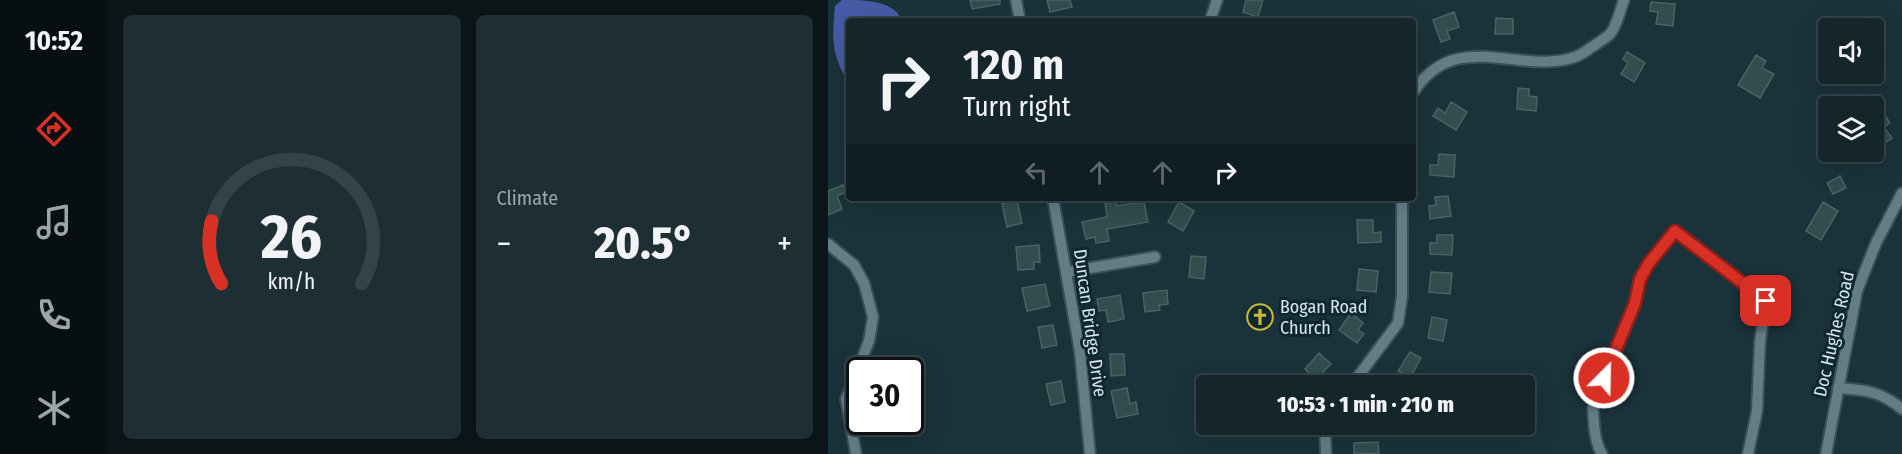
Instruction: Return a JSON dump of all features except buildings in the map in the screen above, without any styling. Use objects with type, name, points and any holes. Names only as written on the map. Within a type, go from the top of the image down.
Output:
[{"type":"street","points":[[1016,0],[1019,18]]},
{"type":"street","points":[[1210,18],[1217,0]]},
{"type":"street","points":[[1416,90],[1438,65],[1456,59],[1485,57],[1567,60],[1578,56],[1610,34],[1624,0]]},
{"type":"street","name":"Doc Hughes Road","points":[[1826,454],[1857,291],[1876,243],[1902,193]]},
{"type":"street","name":"Duncan Bridge Drive","points":[[1054,201],[1080,352],[1090,454]]},
{"type":"street","points":[[1359,375],[1398,323],[1402,296],[1402,201]]},
{"type":"street","points":[[1602,454],[1598,448],[1593,408],[1635,303],[1640,279],[1649,263],[1675,231],[1766,301],[1760,340],[1757,411],[1748,454]]},
{"type":"street","points":[[828,244],[854,265],[864,283],[873,317],[869,341],[846,399],[856,454]]},
{"type":"street","points":[[1067,272],[1155,257]]},
{"type":"street","points":[[1838,387],[1869,391],[1887,397],[1902,409]]},
{"type":"street","points":[[1325,435],[1326,454]]},
{"type":"water","points":[[842,0],[876,2],[891,8],[901,18],[846,18],[846,78],[834,46],[835,6]]},
{"type":"place","name":"Bogan Road Church","points":[[1260,317]]},
{"type":"route","points":[[1604,378],[1635,303],[1640,279],[1649,263],[1675,231],[1766,301]]}]
